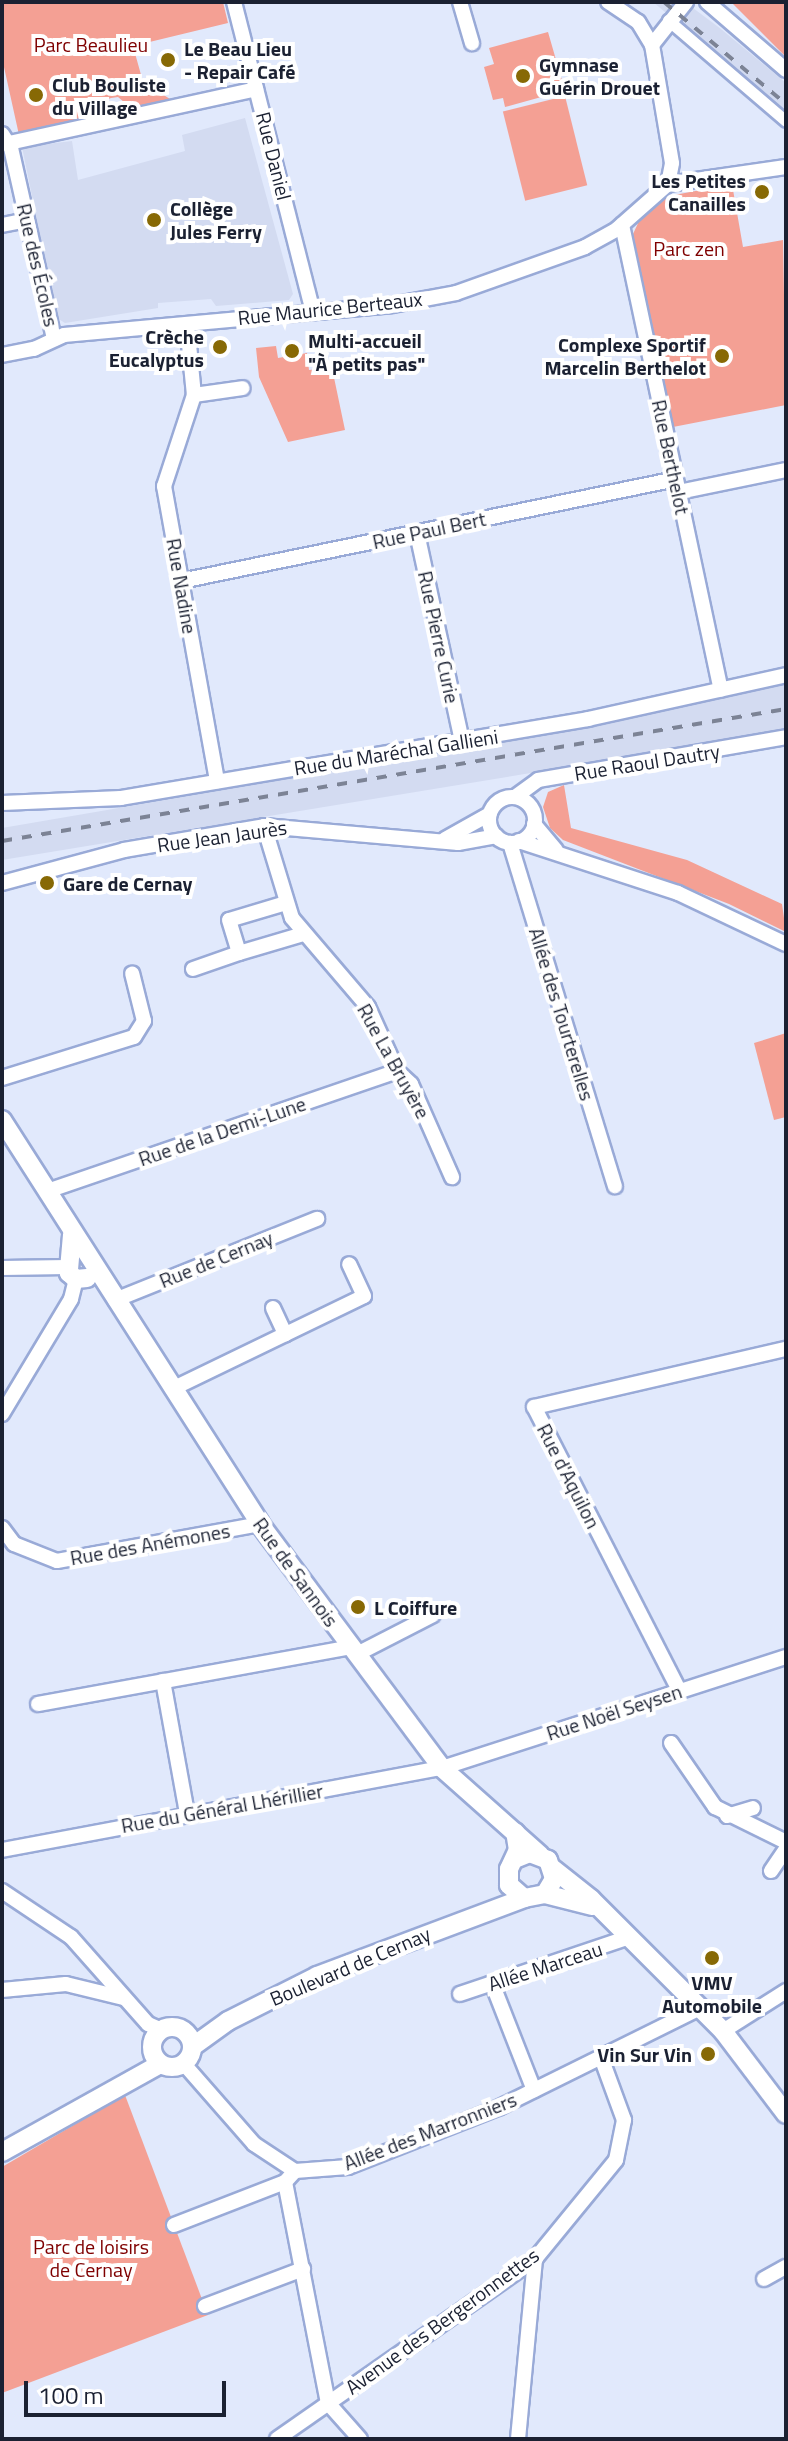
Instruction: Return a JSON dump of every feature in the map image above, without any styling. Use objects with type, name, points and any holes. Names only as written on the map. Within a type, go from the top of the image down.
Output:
[{"type":"street","name":"Rue Daniel","points":[[234,2],[313,311]]},
{"type":"street","points":[[460,2],[472,43]]},
{"type":"street","points":[[608,2],[645,33],[671,150],[668,184],[786,167]]},
{"type":"street","points":[[645,33],[668,20],[686,2]]},
{"type":"street","points":[[715,5],[786,70]]},
{"type":"street","points":[[645,33],[668,20]]},
{"type":"street","points":[[668,20],[786,121]]},
{"type":"street","points":[[6,139],[256,89]]},
{"type":"street","name":"Rue des Écoles","points":[[6,139],[54,339]]},
{"type":"street","name":"Rue Maurice Berteaux","points":[[2,355],[54,339],[392,305],[494,283],[585,247],[622,225],[668,184]]},
{"type":"street","points":[[2,225],[27,220]]},
{"type":"street","name":"Rue Berthelot","points":[[622,225],[721,690]]},
{"type":"street","name":"Rue Nadine","points":[[187,324],[194,395],[165,478],[217,781]]},
{"type":"street","points":[[194,395],[243,388]]},
{"type":"street","name":"Rue Paul Bert","points":[[181,581],[677,485],[786,470]]},
{"type":"street","name":"Rue Pierre Curie","points":[[417,533],[462,742]]},
{"type":"street","name":"Rue du Maréchal Gallieni","points":[[2,803],[121,798],[462,742],[786,675]]},
{"type":"street","name":"Rue Raoul Dautry","points":[[515,797],[538,780],[786,737]]},
{"type":"street","points":[[445,839],[490,814],[499,801],[515,797],[532,809],[534,824],[556,850]]},
{"type":"street","points":[[490,814],[508,840],[534,824]]},
{"type":"street","name":"Rue Jean Jaurès","points":[[2,883],[124,850],[264,826],[445,839],[458,843],[508,840],[556,850],[678,893],[786,944]]},
{"type":"street","name":"Rue La Bruyère","points":[[264,826],[286,903],[303,934],[368,1007],[397,1071],[411,1084],[452,1177]]},
{"type":"street","name":"Allée des Tourterelles","points":[[508,840],[615,1186]]},
{"type":"street","points":[[239,953],[229,920],[286,903]]},
{"type":"street","points":[[193,969],[303,934]]},
{"type":"street","points":[[2,1078],[134,1037],[144,1021],[132,973]]},
{"type":"street","name":"Rue de la Demi-Lune","points":[[47,1191],[397,1071]]},
{"type":"street","points":[[2,1120],[9,1143],[47,1191],[71,1231],[80,1268],[71,1299],[2,1414]]},
{"type":"street","name":"Rue de Cernay","points":[[111,1295],[317,1219]]},
{"type":"street","points":[[172,1389],[364,1296],[349,1264]]},
{"type":"street","points":[[2,1268],[80,1268]]},
{"type":"street","name":"Rue de Sannois","points":[[80,1268],[111,1295],[260,1524],[442,1768],[610,1918],[723,2031],[786,2114]]},
{"type":"street","points":[[273,1308],[285,1334]]},
{"type":"street","name":"Rue d'Aquilon","points":[[679,1690],[534,1407],[786,1349]]},
{"type":"street","name":"Rue des Anémones","points":[[2,1528],[14,1544],[57,1561],[260,1524]]},
{"type":"street","points":[[38,1704],[354,1651],[433,1615]]},
{"type":"street","name":"Rue Noël Seysen","points":[[442,1768],[786,1657]]},
{"type":"street","points":[[163,1681],[187,1813]]},
{"type":"street","points":[[671,1743],[715,1807],[727,1816],[786,1842]]},
{"type":"street","name":"Rue du Général Lhérillier","points":[[2,1850],[187,1813],[442,1768]]},
{"type":"street","points":[[727,1816],[753,1808]]},
{"type":"street","points":[[515,1832],[515,1859],[508,1880],[524,1898],[545,1894],[552,1885],[546,1861],[515,1859]]},
{"type":"street","points":[[771,1871],[786,1849]]},
{"type":"street","name":"Boulevard de Cernay","points":[[473,1914],[508,1880]]},
{"type":"street","points":[[2,1891],[71,1937],[124,1998],[155,2041],[186,2047],[254,2144],[290,2176],[303,2269],[328,2403],[360,2439]]},
{"type":"street","name":"Rue de Sannois","points":[[545,1894],[575,1899],[610,1918]]},
{"type":"street","name":"Boulevard de Cernay","points":[[186,2047],[228,2021],[317,1976],[473,1914],[524,1898]]},
{"type":"street","name":"Allée Marceau","points":[[460,1994],[629,1937]]},
{"type":"street","points":[[492,1983],[534,2090]]},
{"type":"street","points":[[2,1990],[66,1984],[124,1998]]},
{"type":"street","points":[[723,2031],[786,1991]]},
{"type":"street","name":"Allée des Marronniers","points":[[174,2225],[290,2176],[348,2167],[534,2090],[700,2008]]},
{"type":"street","points":[[155,2041],[186,2047]]},
{"type":"street","points":[[2,2152],[107,2089],[155,2041]]},
{"type":"street","name":"Avenue des Bergeronnettes","points":[[277,2439],[535,2259],[616,2160],[624,2120],[601,2057]]},
{"type":"street","points":[[518,2439],[535,2259]]},
{"type":"street","points":[[764,2279],[786,2267]]},
{"type":"street","points":[[205,2306],[303,2269]]},
{"type":"shaded area","points":[[653,2],[685,2],[786,83],[786,113]]},
{"type":"shaded area","name":"Collège Jules Ferry","points":[[245,118],[293,294],[289,300],[216,306],[211,299],[158,303],[158,308],[65,323],[57,318],[22,147],[72,141],[78,180],[185,151],[182,135]]},
{"type":"shaded area","points":[[786,682],[786,731],[2,860],[2,828],[608,724]]},
{"type":"green space","name":"Parc Beaulieu","points":[[2,2],[223,2],[228,23],[133,46],[143,82],[170,99],[131,108],[118,97],[111,98],[101,102],[97,115],[19,135],[2,58]]},
{"type":"green space","points":[[786,2],[786,57],[732,3]]},
{"type":"green space","name":"Gymnase Guérin Drouet","points":[[548,32],[563,84],[543,89],[545,96],[505,107],[503,98],[493,100],[484,67],[494,64],[489,48]]},
{"type":"green space","points":[[565,96],[587,185],[525,201],[503,111]]},
{"type":"green space","name":"Complexe Sportif Marcelin Berthelot","points":[[732,184],[743,247],[783,240],[786,405],[673,427],[633,234],[640,219],[664,197]]},
{"type":"green space","points":[[276,346],[278,358],[307,353],[309,370],[332,368],[345,430],[288,442],[259,377],[256,348]]},
{"type":"green space","points":[[564,785],[571,828],[687,860],[782,904],[786,932],[729,904],[563,840],[550,828],[543,807],[548,792]]},
{"type":"green space","points":[[786,1033],[786,1117],[774,1120],[754,1043]]},
{"type":"green space","name":"Parc de loisirs de Cernay","points":[[125,2095],[208,2315],[2,2393],[2,2167]]},
{"type":"railway","points":[[664,2],[786,104]]},
{"type":"railway","points":[[2,841],[786,709]]},
{"type":"place","name":"Le Beau Lieu - Repair Café","points":[[168,60]]},
{"type":"place","name":"Gymnase Guérin Drouet","points":[[523,76]]},
{"type":"place","name":"Club Bouliste du Village","points":[[36,95]]},
{"type":"place","name":"Les Petites Canailles","points":[[762,192]]},
{"type":"place","name":"Collège Jules Ferry","points":[[154,220]]},
{"type":"place","name":"Crèche Eucalyptus","points":[[220,347]]},
{"type":"place","name":"Multi-accueil \"À petits pas\"","points":[[292,351]]},
{"type":"place","name":"Complexe Sportif Marcelin Berthelot","points":[[722,356]]},
{"type":"place","name":"Gare de Cernay","points":[[47,883]]},
{"type":"place","name":"L Coiffure","points":[[358,1607]]},
{"type":"place","name":"VMV Automobile","points":[[712,1958]]},
{"type":"place","name":"Vin Sur Vin","points":[[708,2054]]},
{"type":"park label","name":"Parc zen","points":[[689,248]]}]
